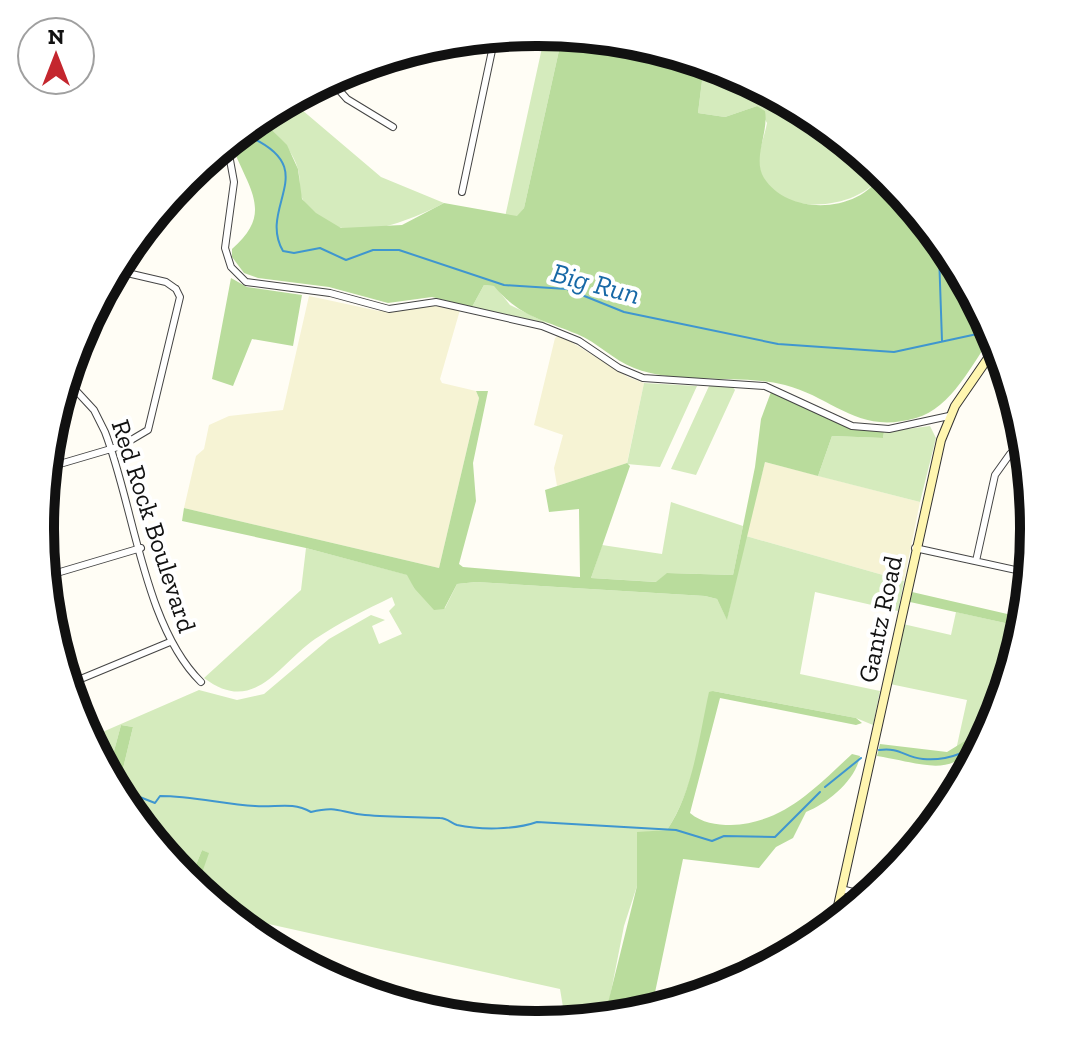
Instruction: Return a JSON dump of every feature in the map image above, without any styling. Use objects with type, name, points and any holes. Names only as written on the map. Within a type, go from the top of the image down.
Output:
[{"type":"main road","name":"Gantz Road","points":[[838,905],[915,548],[949,416],[988,358]]},
{"type":"street","points":[[462,192],[492,48]]},
{"type":"street","points":[[338,89],[347,99],[393,127]]},
{"type":"street","points":[[230,157],[234,182],[225,248],[231,267],[246,282],[330,293],[389,309],[436,302],[542,326],[579,341],[631,375],[666,382],[765,386],[852,426],[889,429],[949,416]]},
{"type":"street","points":[[59,464],[143,435],[151,423],[180,297],[176,289],[166,282],[128,273]]},
{"type":"street","points":[[176,289],[185,283]]},
{"type":"street","name":"Red Rock Boulevard","points":[[75,390],[94,410],[111,448],[170,642],[181,662],[201,682]]},
{"type":"street","points":[[976,561],[995,475],[1010,454]]},
{"type":"street","points":[[57,573],[141,548]]},
{"type":"street","points":[[915,548],[1017,570]]},
{"type":"street","points":[[79,680],[170,642]]},
{"type":"street","points":[[841,889],[854,892]]},
{"type":"shaded area","points":[[309,296],[379,311],[434,306],[460,310],[440,379],[442,383],[476,391],[479,398],[439,568],[184,508],[196,456],[204,449],[209,425],[229,416],[283,410]]},
{"type":"shaded area","points":[[560,335],[628,377],[644,383],[627,463],[557,486],[554,468],[563,435],[534,425],[555,338]]},
{"type":"shaded area","points":[[765,462],[920,502],[904,581],[746,536]]},
{"type":"green space","points":[[542,46],[560,47],[524,208],[517,217],[505,217]]},
{"type":"green space","points":[[560,47],[600,50],[662,62],[703,76],[698,113],[725,117],[757,106],[765,111],[761,170],[775,191],[807,204],[824,205],[858,196],[874,183],[900,210],[938,260],[970,315],[984,348],[951,395],[929,413],[895,422],[878,422],[847,413],[785,385],[671,377],[634,368],[584,337],[522,310],[494,286],[484,285],[472,307],[432,297],[388,303],[329,287],[258,278],[244,273],[232,257],[232,249],[245,236],[255,212],[251,188],[235,153],[269,127],[287,145],[298,169],[302,199],[316,213],[341,228],[402,225],[444,203],[517,216],[524,208]]},
{"type":"green space","points":[[703,76],[750,96],[805,127],[874,183],[853,197],[833,203],[791,201],[774,193],[763,179],[759,155],[767,123],[757,106],[725,117],[698,113]]},
{"type":"green space","points":[[300,109],[381,177],[444,203],[410,219],[370,229],[333,225],[317,216],[301,197],[296,162],[269,127]]},
{"type":"green space","points":[[231,278],[247,287],[302,295],[293,346],[252,339],[233,386],[212,379]]},
{"type":"green space","points":[[484,285],[495,286],[510,305],[547,323],[472,307]]},
{"type":"green space","points":[[644,383],[697,386],[660,467],[627,464]]},
{"type":"green space","points":[[709,386],[732,386],[735,390],[696,475],[671,469]]},
{"type":"green space","points":[[476,391],[488,391],[473,463],[476,501],[459,564],[463,567],[580,577],[579,509],[549,512],[545,490],[627,463],[630,466],[591,578],[656,582],[667,573],[733,575],[755,467],[761,419],[771,392],[852,427],[884,432],[883,438],[832,436],[818,476],[765,462],[727,620],[717,599],[705,596],[476,582],[457,584],[444,609],[434,610],[407,575],[306,548],[182,521],[184,508],[439,568],[479,398]]},
{"type":"green space","points":[[930,426],[936,438],[920,502],[818,476],[832,436],[883,438],[884,432]]},
{"type":"green space","points":[[671,502],[743,526],[733,575],[668,573],[657,582],[591,578],[602,545],[662,554]]},
{"type":"green space","points":[[746,536],[904,581],[898,611],[815,592],[800,674],[880,691],[873,725],[856,718],[713,691],[695,763],[676,815],[667,830],[637,833],[637,886],[624,926],[608,1006],[564,1010],[560,989],[257,922],[201,875],[208,853],[202,850],[195,868],[136,797],[122,774],[133,727],[121,725],[112,757],[100,733],[199,690],[237,700],[264,694],[329,639],[371,615],[385,620],[372,626],[379,644],[402,634],[389,611],[395,605],[392,597],[315,639],[277,673],[251,689],[237,692],[204,678],[301,590],[306,548],[408,575],[414,588],[445,608],[457,584],[476,582],[705,596],[717,599],[727,619]]},
{"type":"green space","points":[[912,592],[1011,615],[1010,623],[1010,624],[910,602]]},
{"type":"green space","points":[[956,612],[1010,624],[983,713],[972,738],[956,750],[967,700],[890,684],[903,624],[951,635]]},
{"type":"green space","points":[[709,692],[856,718],[862,723],[856,725],[720,698],[690,813],[699,819],[731,825],[767,818],[798,802],[852,754],[860,756],[853,774],[840,790],[806,812],[793,838],[776,847],[759,868],[683,859],[654,997],[607,1006],[637,886],[637,832],[667,830],[676,815],[694,764]]},
{"type":"green space","points":[[121,725],[133,727],[122,774],[112,757]]},
{"type":"green space","points":[[973,736],[962,758],[942,765],[877,756],[880,744],[947,752]]},
{"type":"green space","points":[[202,850],[209,853],[201,875],[195,868]]},
{"type":"waterway","name":"Big Run","points":[[253,139],[270,149],[282,162],[286,175],[277,219],[277,234],[283,251],[294,253],[320,248],[346,260],[373,250],[399,250],[504,285],[567,289],[624,312],[778,344],[894,352],[978,334]]},
{"type":"waterway","points":[[939,262],[942,341]]},
{"type":"waterway","points":[[879,750],[892,750],[923,759],[948,758],[965,751]]},
{"type":"waterway","points":[[825,787],[861,758]]},
{"type":"waterway","points":[[135,795],[155,803],[160,796],[172,796],[255,806],[290,806],[311,812],[334,809],[365,815],[442,818],[457,825],[486,828],[518,827],[537,822],[676,830],[712,841],[724,836],[775,837],[820,792]]}]
